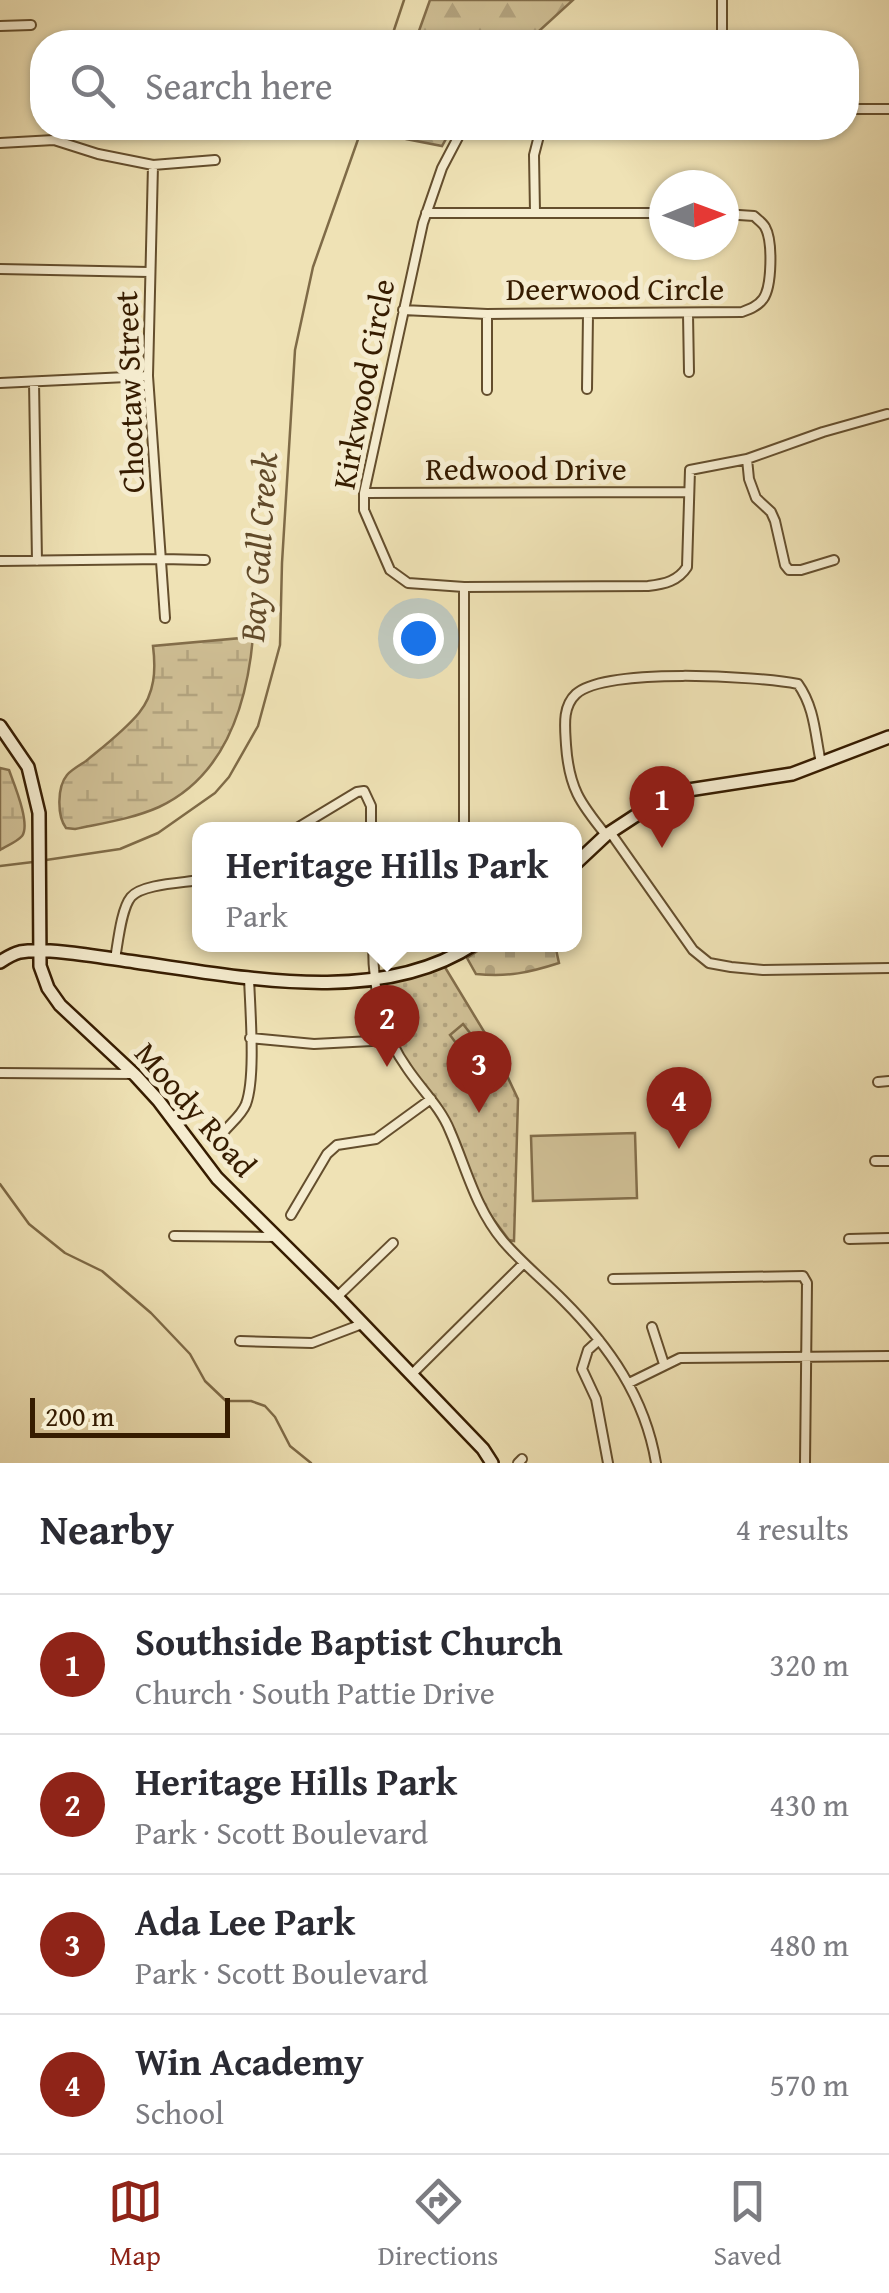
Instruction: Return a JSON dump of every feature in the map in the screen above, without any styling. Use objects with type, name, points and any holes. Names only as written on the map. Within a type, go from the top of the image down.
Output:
[{"type":"street","points":[[722,0],[722,30]]},
{"type":"street","points":[[0,26],[30,25]]},
{"type":"street","points":[[859,109],[889,109]]},
{"type":"street","points":[[0,143],[54,140],[152,165],[214,160]]},
{"type":"street","name":"Kirkwood Circle","points":[[457,140],[426,213],[364,493],[364,510],[390,570],[408,584],[464,587],[648,586],[670,582],[682,576],[687,567],[688,492]]},
{"type":"street","points":[[535,212],[534,156],[538,140]]},
{"type":"street","name":"Choctaw Street","points":[[152,165],[148,376],[165,618]]},
{"type":"street","points":[[426,213],[649,213]]},
{"type":"street","name":"Deerwood Circle","points":[[403,310],[588,315],[742,312],[762,301],[767,292],[770,261],[765,228],[754,216],[739,215]]},
{"type":"street","points":[[0,270],[149,272]]},
{"type":"street","points":[[487,390],[488,314]]},
{"type":"street","points":[[688,314],[689,372]]},
{"type":"street","points":[[588,315],[588,389]]},
{"type":"street","points":[[0,382],[148,376]]},
{"type":"street","points":[[34,382],[37,561]]},
{"type":"street","points":[[688,492],[690,470],[747,459],[887,414]]},
{"type":"street","points":[[747,459],[756,498],[771,512],[788,570],[834,560]]},
{"type":"street","name":"Redwood Drive","points":[[364,493],[688,492]]},
{"type":"street","points":[[0,561],[205,560]]},
{"type":"street","points":[[464,587],[464,822]]},
{"type":"street","points":[[822,764],[814,715],[798,684],[742,677],[616,680],[580,690],[567,707],[568,765],[580,802],[693,950],[709,962],[763,970],[889,968]]},
{"type":"street","name":"Moody Road","points":[[0,726],[28,767],[35,790],[40,830],[40,952],[43,977],[55,998],[158,1100],[217,1178],[337,1298],[492,1463]]},
{"type":"street","points":[[582,858],[608,834],[647,807],[682,791],[792,774],[889,736]]},
{"type":"street","points":[[307,822],[364,790],[371,806],[372,822]]},
{"type":"street","points":[[115,959],[128,902],[134,894],[192,881]]},
{"type":"street","points":[[40,916],[47,938],[70,954]]},
{"type":"street","points":[[0,962],[22,952],[40,952],[317,982],[374,980],[438,964],[460,952]]},
{"type":"street","points":[[373,952],[374,980],[391,1040],[449,1127],[472,1192],[502,1239],[599,1340],[630,1383],[648,1428],[656,1463]]},
{"type":"street","points":[[217,1142],[223,1130],[242,1112],[251,1084],[249,977]]},
{"type":"street","points":[[250,1038],[314,1044],[391,1040]]},
{"type":"street","points":[[0,1073],[132,1074]]},
{"type":"street","points":[[878,1082],[889,1082]]},
{"type":"street","points":[[292,1215],[327,1154],[337,1144],[383,1135],[431,1099]]},
{"type":"street","points":[[876,1161],[889,1161]]},
{"type":"street","points":[[174,1236],[276,1237]]},
{"type":"street","points":[[849,1239],[889,1238]]},
{"type":"street","points":[[337,1298],[393,1243]]},
{"type":"street","points":[[411,1375],[524,1262]]},
{"type":"street","points":[[613,1279],[803,1276],[807,1283],[805,1463]]},
{"type":"street","points":[[240,1341],[312,1343],[362,1324]]},
{"type":"street","points":[[652,1327],[664,1364]]},
{"type":"street","points":[[599,1340],[588,1350],[582,1369],[596,1399],[608,1463]]},
{"type":"street","points":[[630,1383],[664,1364],[688,1357],[889,1356]]},
{"type":"green space","points":[[430,0],[573,0],[540,30],[419,30]]},
{"type":"green space","points":[[411,140],[445,140],[442,146]]},
{"type":"green space","points":[[253,637],[238,712],[216,758],[201,777],[182,794],[149,811],[107,823],[66,828],[60,809],[64,780],[133,720],[144,705],[153,681],[153,646]]},
{"type":"green space","points":[[0,768],[9,770],[21,804],[24,830],[22,836],[0,850]]},
{"type":"green space","points":[[476,952],[557,952],[559,963],[518,973],[476,974],[467,958]]},
{"type":"green space","points":[[443,964],[494,1048],[518,1099],[514,1241],[509,1240],[473,1192],[450,1127],[392,1039],[376,982]]},
{"type":"green space","points":[[463,1024],[481,1047],[467,1058],[450,1035]]},
{"type":"green space","points":[[635,1133],[637,1198],[533,1201],[531,1136]]},
{"type":"waterway","name":"Bay Gall Creek","points":[[394,30],[404,0]]},
{"type":"waterway","name":"Bay Gall Creek","points":[[46,860],[120,849],[158,833],[215,793],[229,777],[258,726],[280,645],[295,350],[313,267],[358,140]]},
{"type":"waterway","name":"Bay Gall Creek","points":[[0,866],[33,862]]},
{"type":"waterway","points":[[0,1184],[29,1224],[65,1253],[102,1271],[151,1313],[190,1354],[205,1381],[226,1401],[251,1401],[265,1406],[290,1446],[311,1463]]},
{"type":"place","name":"Southside Baptist Church","points":[[662,848]]},
{"type":"place","name":"Heritage Hills Park","points":[[387,1067]]},
{"type":"place","name":"Ada Lee Park","points":[[479,1113]]},
{"type":"place","name":"Win Academy","points":[[679,1149]]}]
